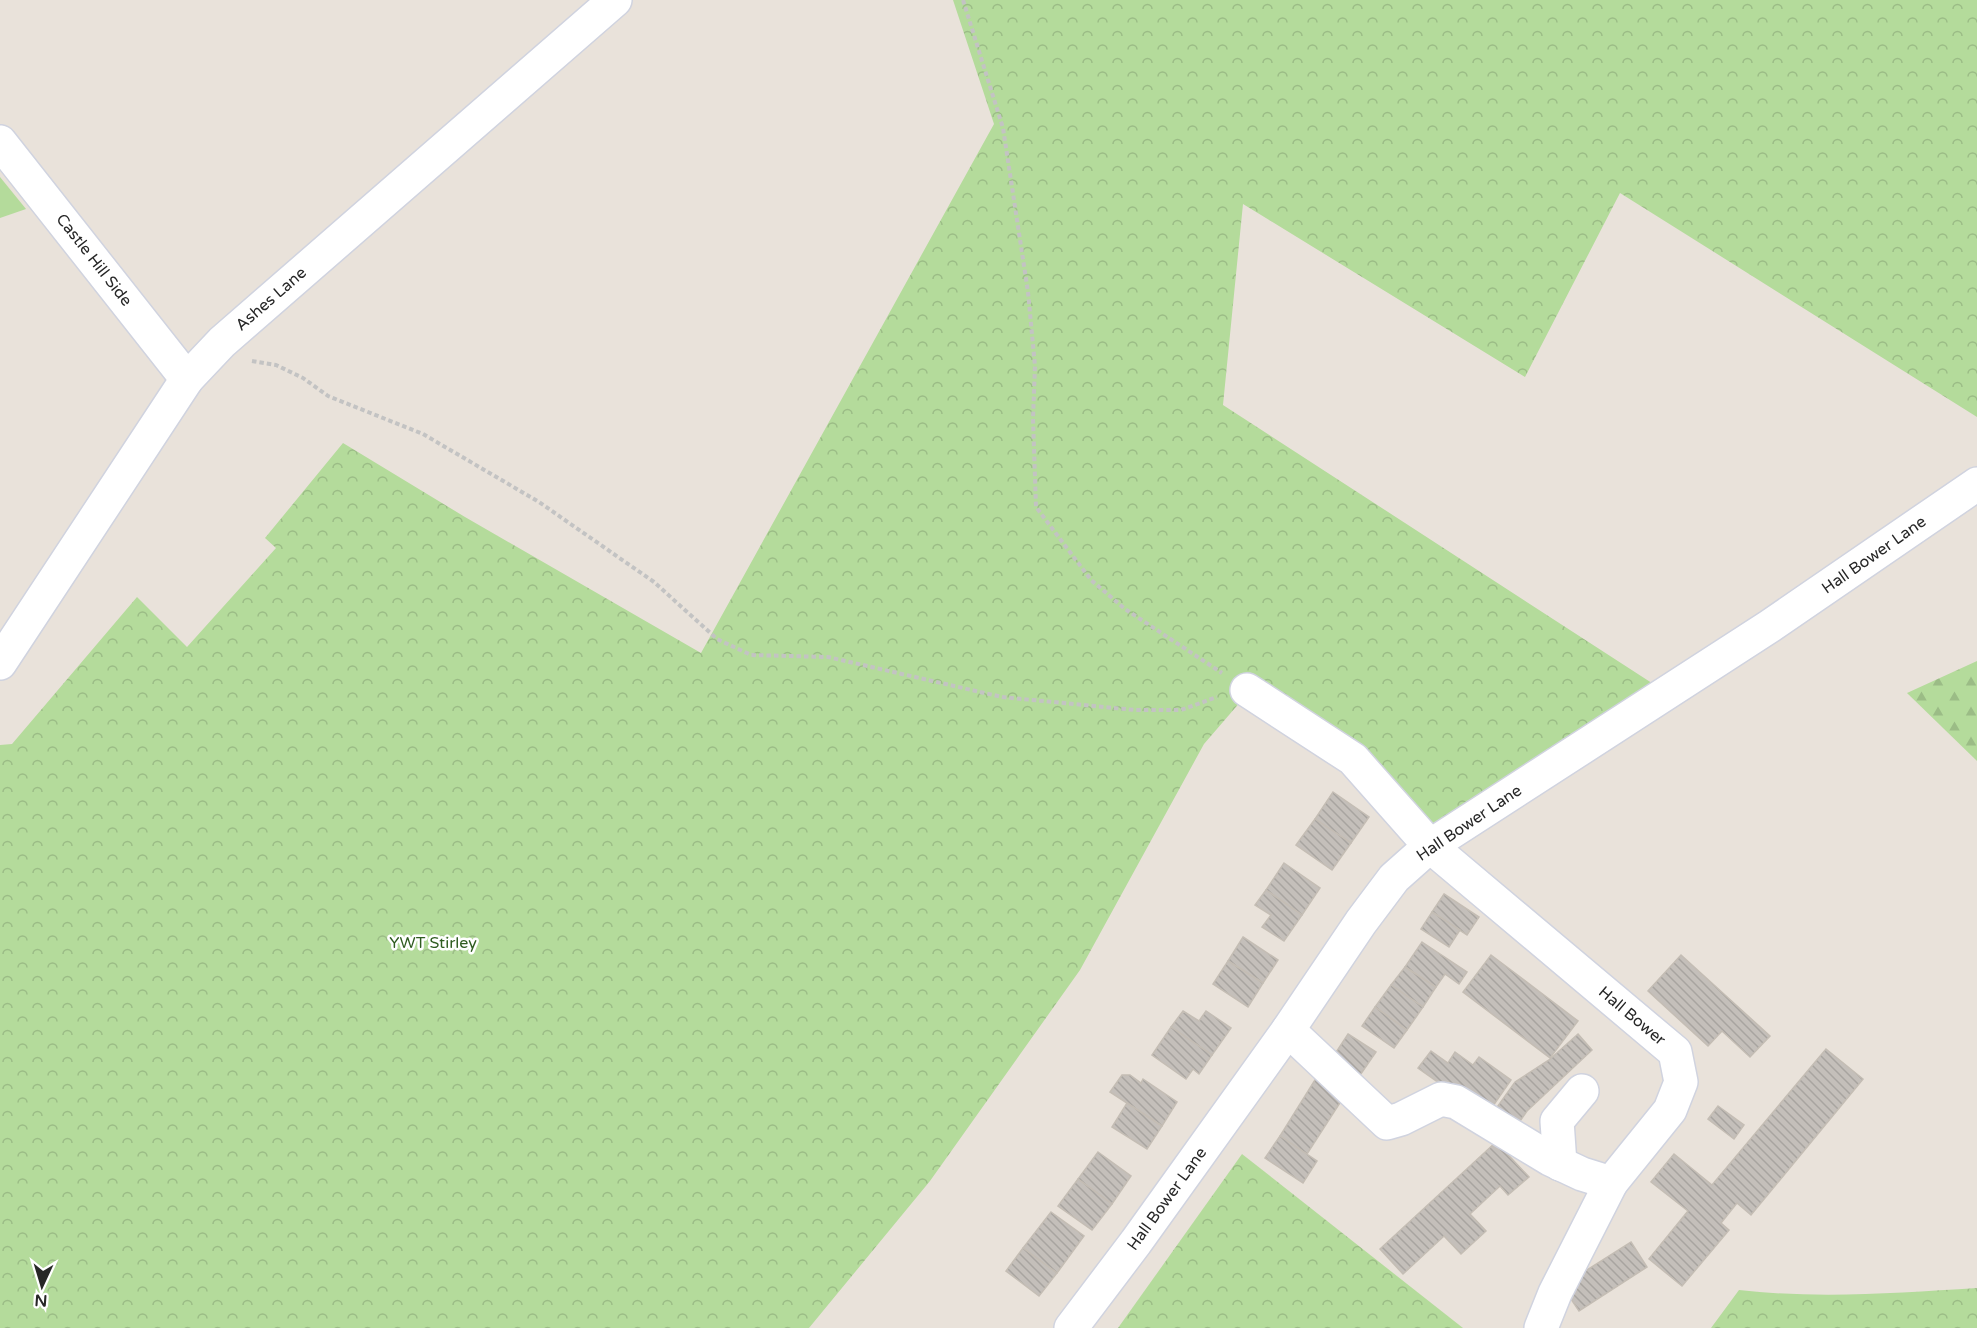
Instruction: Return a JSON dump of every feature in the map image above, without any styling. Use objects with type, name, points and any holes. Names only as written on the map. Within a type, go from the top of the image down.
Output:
[{"type":"street","name":"Ashes Lane","points":[[0,663],[188,379],[222,342],[615,0]]},
{"type":"street","name":"Castle Hill Side","points":[[0,142],[188,379]]},
{"type":"street","name":"Hall Bower Lane","points":[[1071,1328],[1137,1242],[1394,878],[1430,846],[1770,626],[1977,484]]},
{"type":"street","name":"Hall Bower","points":[[1247,690],[1353,759],[1430,846],[1675,1052],[1681,1082],[1670,1110],[1611,1183],[1555,1293],[1541,1328]]},
{"type":"street","points":[[1288,1030],[1387,1123],[1401,1119],[1442,1099],[1456,1102],[1560,1164],[1611,1183]]},
{"type":"street","points":[[1560,1164],[1557,1121],[1582,1091]]},
{"type":"path","points":[[963,0],[1003,128],[1028,292],[1035,366],[1036,507],[1091,580],[1125,609],[1247,690]]},
{"type":"path","points":[[222,342],[238,357],[276,365],[303,378],[328,396],[423,434],[538,502],[654,582],[717,639],[751,655],[828,657],[1002,696],[1135,710],[1181,710],[1214,697],[1247,690]]},
{"type":"green space","name":"YWT Stirley","points":[[953,0],[1977,0],[1977,417],[1620,193],[1525,377],[1243,204],[1223,405],[1658,687],[1434,824],[1254,686],[1204,744],[1080,970],[930,1181],[809,1328],[0,1328],[0,745],[12,744],[137,597],[187,647],[276,548],[265,538],[343,443],[465,517],[701,653],[994,124]]},
{"type":"green space","points":[[0,177],[26,209],[0,218]]},
{"type":"green space","points":[[1977,661],[1977,761],[1907,693]]},
{"type":"green space","points":[[1242,1154],[1463,1328],[1118,1328]]},
{"type":"green space","points":[[1977,1288],[1977,1328],[1711,1328],[1739,1290],[1828,1295]]},
{"type":"building","points":[[1333,792],[1369,817],[1351,843],[1315,819]]},
{"type":"building","points":[[1315,819],[1351,843],[1332,870],[1296,845]]},
{"type":"building","points":[[1284,863],[1320,888],[1302,915],[1266,890]]},
{"type":"building","points":[[1266,890],[1302,915],[1284,941],[1262,927],[1271,915],[1255,905]]},
{"type":"building","points":[[1444,894],[1479,917],[1467,935],[1432,912]]},
{"type":"building","points":[[1432,912],[1460,930],[1449,947],[1421,929]]},
{"type":"building","points":[[1243,937],[1278,960],[1263,983],[1228,961]]},
{"type":"building","points":[[1422,942],[1467,972],[1459,984],[1445,974],[1436,987],[1405,967]]},
{"type":"building","points":[[1491,955],[1578,1021],[1550,1058],[1463,992]]},
{"type":"building","points":[[1681,955],[1770,1036],[1750,1057],[1722,1031],[1708,1046],[1648,991]]},
{"type":"building","points":[[1228,961],[1263,983],[1248,1007],[1213,984]]},
{"type":"building","points":[[1405,967],[1436,987],[1423,1007],[1391,985]]},
{"type":"building","points":[[1391,985],[1423,1007],[1407,1030],[1375,1007]]},
{"type":"building","points":[[1375,1007],[1407,1030],[1394,1048],[1362,1026]]},
{"type":"building","points":[[1183,1011],[1199,1021],[1206,1011],[1231,1028],[1212,1055],[1171,1027]]},
{"type":"building","points":[[1171,1027],[1212,1055],[1199,1074],[1193,1069],[1186,1079],[1152,1055]]},
{"type":"building","points":[[1348,1034],[1376,1052],[1356,1081],[1329,1063]]},
{"type":"building","points":[[1578,1034],[1592,1050],[1527,1111],[1516,1127],[1495,1110],[1515,1082],[1549,1060]]},
{"type":"building","points":[[1826,1049],[1863,1079],[1751,1215],[1737,1203],[1721,1223],[1729,1230],[1682,1286],[1649,1259],[1688,1211],[1651,1182],[1674,1154],[1712,1185]]},
{"type":"building","points":[[1431,1051],[1448,1063],[1455,1052],[1473,1065],[1479,1057],[1511,1080],[1493,1106],[1459,1097],[1418,1068]]},
{"type":"building","points":[[1122,1075],[1130,1075],[1141,1083],[1143,1079],[1177,1102],[1162,1126],[1110,1092]]},
{"type":"building","points":[[1318,1075],[1345,1095],[1307,1154],[1280,1136]]},
{"type":"building","points":[[1127,1103],[1162,1126],[1147,1149],[1112,1127]]},
{"type":"building","points":[[1718,1106],[1744,1125],[1734,1139],[1708,1119]]},
{"type":"building","points":[[1280,1136],[1317,1161],[1303,1183],[1265,1158]]},
{"type":"building","points":[[1496,1142],[1529,1177],[1508,1195],[1500,1186],[1470,1214],[1486,1231],[1461,1254],[1444,1236],[1403,1274],[1380,1249]]},
{"type":"building","points":[[1098,1152],[1131,1176],[1112,1204],[1078,1179]]},
{"type":"building","points":[[1078,1179],[1112,1204],[1092,1230],[1058,1206]]},
{"type":"building","points":[[1051,1212],[1084,1236],[1057,1273],[1023,1248]]},
{"type":"building","points":[[1631,1242],[1647,1267],[1579,1311],[1567,1293],[1568,1282]]},
{"type":"building","points":[[1023,1248],[1057,1273],[1039,1296],[1006,1271]]}]
